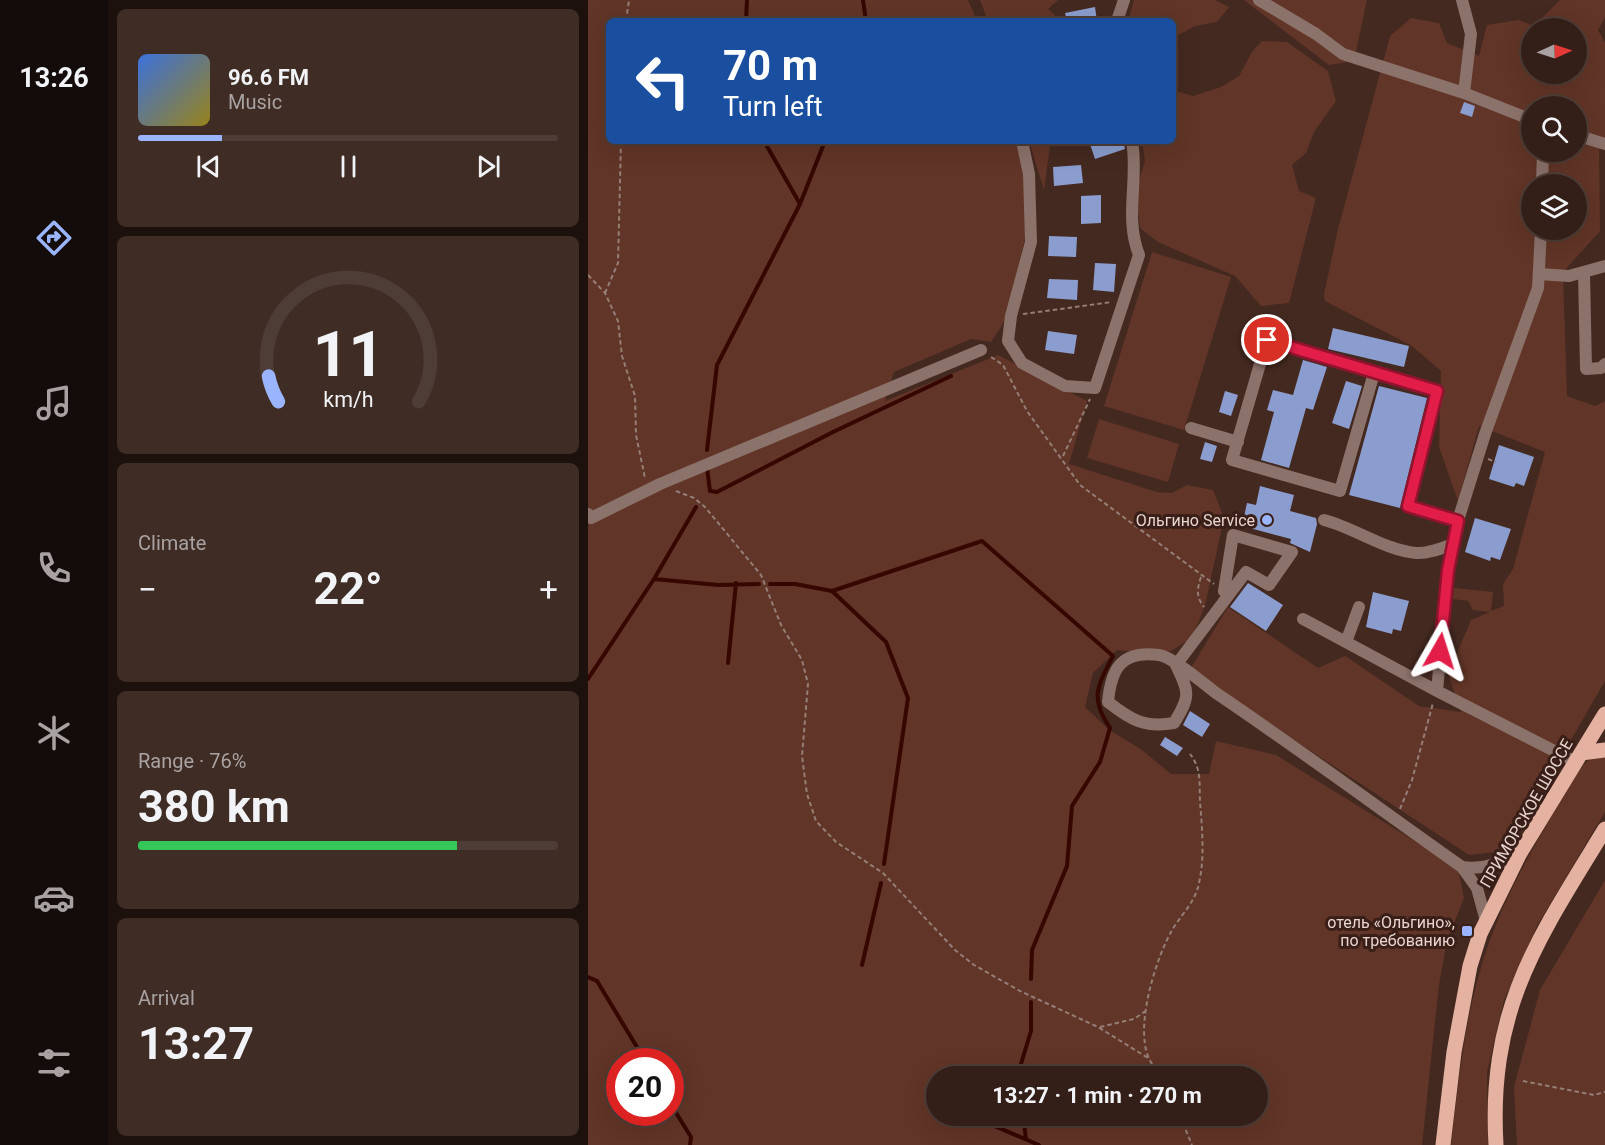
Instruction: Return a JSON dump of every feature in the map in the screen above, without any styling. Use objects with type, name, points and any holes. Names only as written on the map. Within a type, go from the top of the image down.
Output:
[{"type":"main road","name":"ПРИМОРСКОЕ ШОССЕ","points":[[1443,1145],[1454,1052],[1470,966],[1486,921],[1520,852],[1605,714]]},
{"type":"main road","points":[[1578,757],[1605,750]]},
{"type":"main road","points":[[1496,1145],[1495,1079],[1502,1037],[1513,997],[1535,947],[1605,829]]},
{"type":"lane","points":[[1119,18],[1124,0]]},
{"type":"lane","points":[[1259,0],[1316,34],[1343,54],[1464,93],[1521,116]]},
{"type":"lane","points":[[1462,0],[1472,34],[1464,93]]},
{"type":"lane","points":[[1587,138],[1605,144]]},
{"type":"lane","points":[[1023,144],[1029,174],[1031,242],[1011,316],[1008,341],[1022,363],[1065,386],[1095,388],[1139,255],[1134,242],[1131,212],[1136,161],[1133,144]]},
{"type":"lane","points":[[1437,691],[1453,544],[1458,521],[1485,435],[1538,288],[1541,240]]},
{"type":"lane","points":[[1539,274],[1569,276],[1605,266]]},
{"type":"lane","points":[[1584,272],[1586,369],[1601,368],[1605,364]]},
{"type":"lane","points":[[1374,372],[1340,491],[1233,460],[1267,340],[1374,372],[1437,391],[1408,506],[1458,521]]},
{"type":"lane","points":[[588,514],[591,518],[654,487],[981,350]]},
{"type":"lane","points":[[1191,428],[1238,442]]},
{"type":"lane","points":[[1324,520],[1348,526],[1392,547],[1418,553],[1453,544]]},
{"type":"lane","points":[[1176,665],[1212,616],[1223,590],[1233,535],[1292,552],[1269,585],[1246,572],[1223,590]]},
{"type":"lane","points":[[1346,642],[1359,607]]},
{"type":"lane","points":[[1303,619],[1437,691],[1578,757]]},
{"type":"lane","points":[[1176,665],[1188,688],[1186,703],[1174,723],[1158,726],[1132,721],[1108,702],[1111,677],[1129,657],[1161,655],[1176,665],[1462,867],[1477,888],[1486,921]]},
{"type":"lane","points":[[1462,867],[1479,869],[1493,866],[1520,852]]},
{"type":"path","points":[[626,18],[629,0]]},
{"type":"path","points":[[605,293],[618,263],[621,144]]},
{"type":"path","points":[[588,275],[605,293],[618,321],[622,356],[635,396],[640,462],[654,487],[701,503],[761,575],[781,625],[802,660],[808,684],[802,756],[807,794],[816,821],[836,842],[883,873],[955,950],[974,965],[1020,991],[1098,1027],[1148,1058]]},
{"type":"path","points":[[1011,316],[1124,301]]},
{"type":"path","points":[[981,350],[1003,365],[1027,411],[1080,485],[1201,577],[1223,590]]},
{"type":"path","points":[[1062,457],[1095,388]]},
{"type":"path","points":[[1491,461],[1496,462]]},
{"type":"path","points":[[1201,577],[1197,589],[1199,601],[1212,616]]},
{"type":"path","points":[[1400,809],[1412,780],[1437,691]]},
{"type":"path","points":[[1153,1066],[1148,1058],[1144,1029],[1159,959],[1199,883],[1202,838],[1200,771],[1190,754]]},
{"type":"path","points":[[1098,1027],[1134,1019],[1148,1010]]},
{"type":"path","points":[[1522,1081],[1594,1095],[1605,1092]]},
{"type":"path","points":[[1184,1126],[1192,1145]]},
{"type":"shaded area","points":[[588,0],[968,0],[976,18],[606,18],[606,144],[1020,144],[1024,164],[1025,238],[1006,319],[991,342],[971,339],[894,372],[885,401],[998,355],[1087,401],[1069,464],[1157,492],[1172,493],[1187,485],[1213,490],[1224,518],[1205,606],[1192,638],[1164,655],[1117,650],[1093,673],[1085,707],[1108,729],[1142,750],[1171,774],[1209,774],[1216,741],[1276,755],[1458,868],[1464,898],[1447,941],[1439,985],[1422,1145],[588,1145]]},
{"type":"shaded area","points":[[980,0],[1058,0],[1048,9],[1058,18],[987,18]]},
{"type":"shaded area","points":[[1134,0],[1215,0],[1229,7],[1217,22],[1195,26],[1176,36],[1176,18],[1129,18]]},
{"type":"shaded area","points":[[1244,0],[1367,0],[1354,61],[1329,65]]},
{"type":"shaded area","points":[[1560,0],[1605,0],[1605,17],[1598,30],[1605,43],[1605,143],[1599,146],[1600,231],[1563,272],[1567,396],[1595,406],[1605,401],[1605,681],[1507,851],[1469,855],[1189,671],[1228,607],[1318,668],[1345,656],[1419,706],[1461,712],[1448,674],[1471,620],[1490,612],[1473,610],[1468,601],[1453,599],[1454,588],[1493,592],[1491,611],[1504,606],[1503,584],[1513,569],[1545,452],[1479,426],[1458,501],[1439,447],[1441,371],[1412,346],[1325,301],[1324,294],[1338,229],[1390,36],[1411,18],[1439,23],[1447,43],[1479,56],[1487,25],[1521,21],[1521,84],[1587,84],[1587,18],[1542,18]]},
{"type":"shaded area","points":[[1262,41],[1287,42],[1328,71],[1336,101],[1314,132],[1306,153],[1292,165],[1299,191],[1316,198],[1289,303],[1261,306],[1235,276],[1158,242],[1140,228],[1136,190],[1145,161],[1142,144],[1176,144],[1176,91],[1193,96],[1221,87],[1239,76],[1252,52]]},
{"type":"shaded area","points":[[1030,144],[1050,146],[1044,190]]},
{"type":"shaded area","points":[[1152,252],[1231,277],[1184,430],[1104,406]]},
{"type":"shaded area","points":[[1099,419],[1179,444],[1168,482],[1087,458]]},
{"type":"shaded area","points":[[1605,757],[1605,812],[1537,926],[1504,1000],[1487,1072],[1488,1145],[1451,1145],[1469,1016],[1482,965],[1498,918],[1529,855],[1576,774],[1589,759]]},
{"type":"shaded area","points":[[1605,880],[1605,1145],[1517,1145],[1514,1087],[1540,990]]},
{"type":"building","points":[[1095,7],[1097,18],[1066,18],[1065,13]]},
{"type":"building","points":[[1464,102],[1475,106],[1472,117],[1460,113]]},
{"type":"building","points":[[1090,144],[1124,144],[1125,149],[1095,159]]},
{"type":"building","points":[[1081,165],[1083,183],[1054,186],[1053,167]]},
{"type":"building","points":[[1101,195],[1101,223],[1081,224],[1081,196]]},
{"type":"building","points":[[1049,236],[1077,237],[1076,257],[1048,256]]},
{"type":"building","points":[[1095,263],[1116,264],[1114,292],[1093,290]]},
{"type":"building","points":[[1049,279],[1078,280],[1077,300],[1047,298]]},
{"type":"building","points":[[1333,328],[1409,346],[1404,367],[1328,349]]},
{"type":"building","points":[[1048,331],[1077,335],[1074,354],[1045,350]]},
{"type":"building","points":[[1303,360],[1327,367],[1313,410],[1306,408],[1289,468],[1261,460],[1274,412],[1267,410],[1273,390],[1293,395]]},
{"type":"building","points":[[1346,381],[1362,386],[1349,429],[1332,423]]},
{"type":"building","points":[[1379,386],[1427,398],[1400,508],[1349,495]]},
{"type":"building","points":[[1225,391],[1238,395],[1231,416],[1219,412]]},
{"type":"building","points":[[1205,442],[1217,446],[1212,462],[1200,459]]},
{"type":"building","points":[[1499,445],[1534,457],[1524,486],[1516,483],[1514,487],[1489,479]]},
{"type":"building","points":[[1260,486],[1294,495],[1290,511],[1316,518],[1317,524],[1310,552],[1290,543],[1291,539],[1242,526],[1247,503],[1256,505]]},
{"type":"building","points":[[1475,518],[1511,529],[1500,560],[1491,557],[1490,561],[1465,552]]},
{"type":"building","points":[[1248,583],[1283,605],[1266,631],[1230,607]]},
{"type":"building","points":[[1373,592],[1409,601],[1401,631],[1393,629],[1392,634],[1366,627]]},
{"type":"building","points":[[1190,711],[1210,724],[1202,737],[1183,725]]},
{"type":"building","points":[[1165,737],[1183,748],[1177,756],[1160,745]]},
{"type":"waterway","points":[[746,18],[747,0]]},
{"type":"waterway","points":[[863,0],[866,18]]},
{"type":"waterway","points":[[766,144],[800,204]]},
{"type":"waterway","points":[[707,450],[717,365],[800,204],[824,144]]},
{"type":"waterway","points":[[707,468],[710,491],[717,492],[833,432],[951,376]]},
{"type":"waterway","points":[[654,579],[696,507]]},
{"type":"waterway","points":[[770,584],[795,584],[832,591],[982,541],[1113,656],[1103,675],[1098,692],[1100,708],[1110,728],[1100,762],[1072,806],[1067,866],[1032,950],[1031,979]]},
{"type":"waterway","points":[[588,679],[654,579],[718,585],[759,584]]},
{"type":"waterway","points":[[728,663],[736,583]]},
{"type":"waterway","points":[[832,591],[886,642],[908,698],[884,864]]},
{"type":"waterway","points":[[862,965],[881,883]]},
{"type":"waterway","points":[[588,977],[597,981],[638,1048]]},
{"type":"waterway","points":[[1020,1066],[1031,1031],[1031,1002]]},
{"type":"waterway","points":[[684,1126],[691,1137],[690,1145]]},
{"type":"waterway","points":[[994,1126],[1039,1145]]},
{"type":"waterway","points":[[1024,1126],[1026,1139]]},
{"type":"place","name":"Ольгино Service","points":[[1267,520]]},
{"type":"place","name":"отель «Ольгино», по требованию","points":[[1467,931]]},
{"type":"route","points":[[1267,340],[1437,391],[1408,506],[1458,521],[1448,570],[1440,651]]}]
